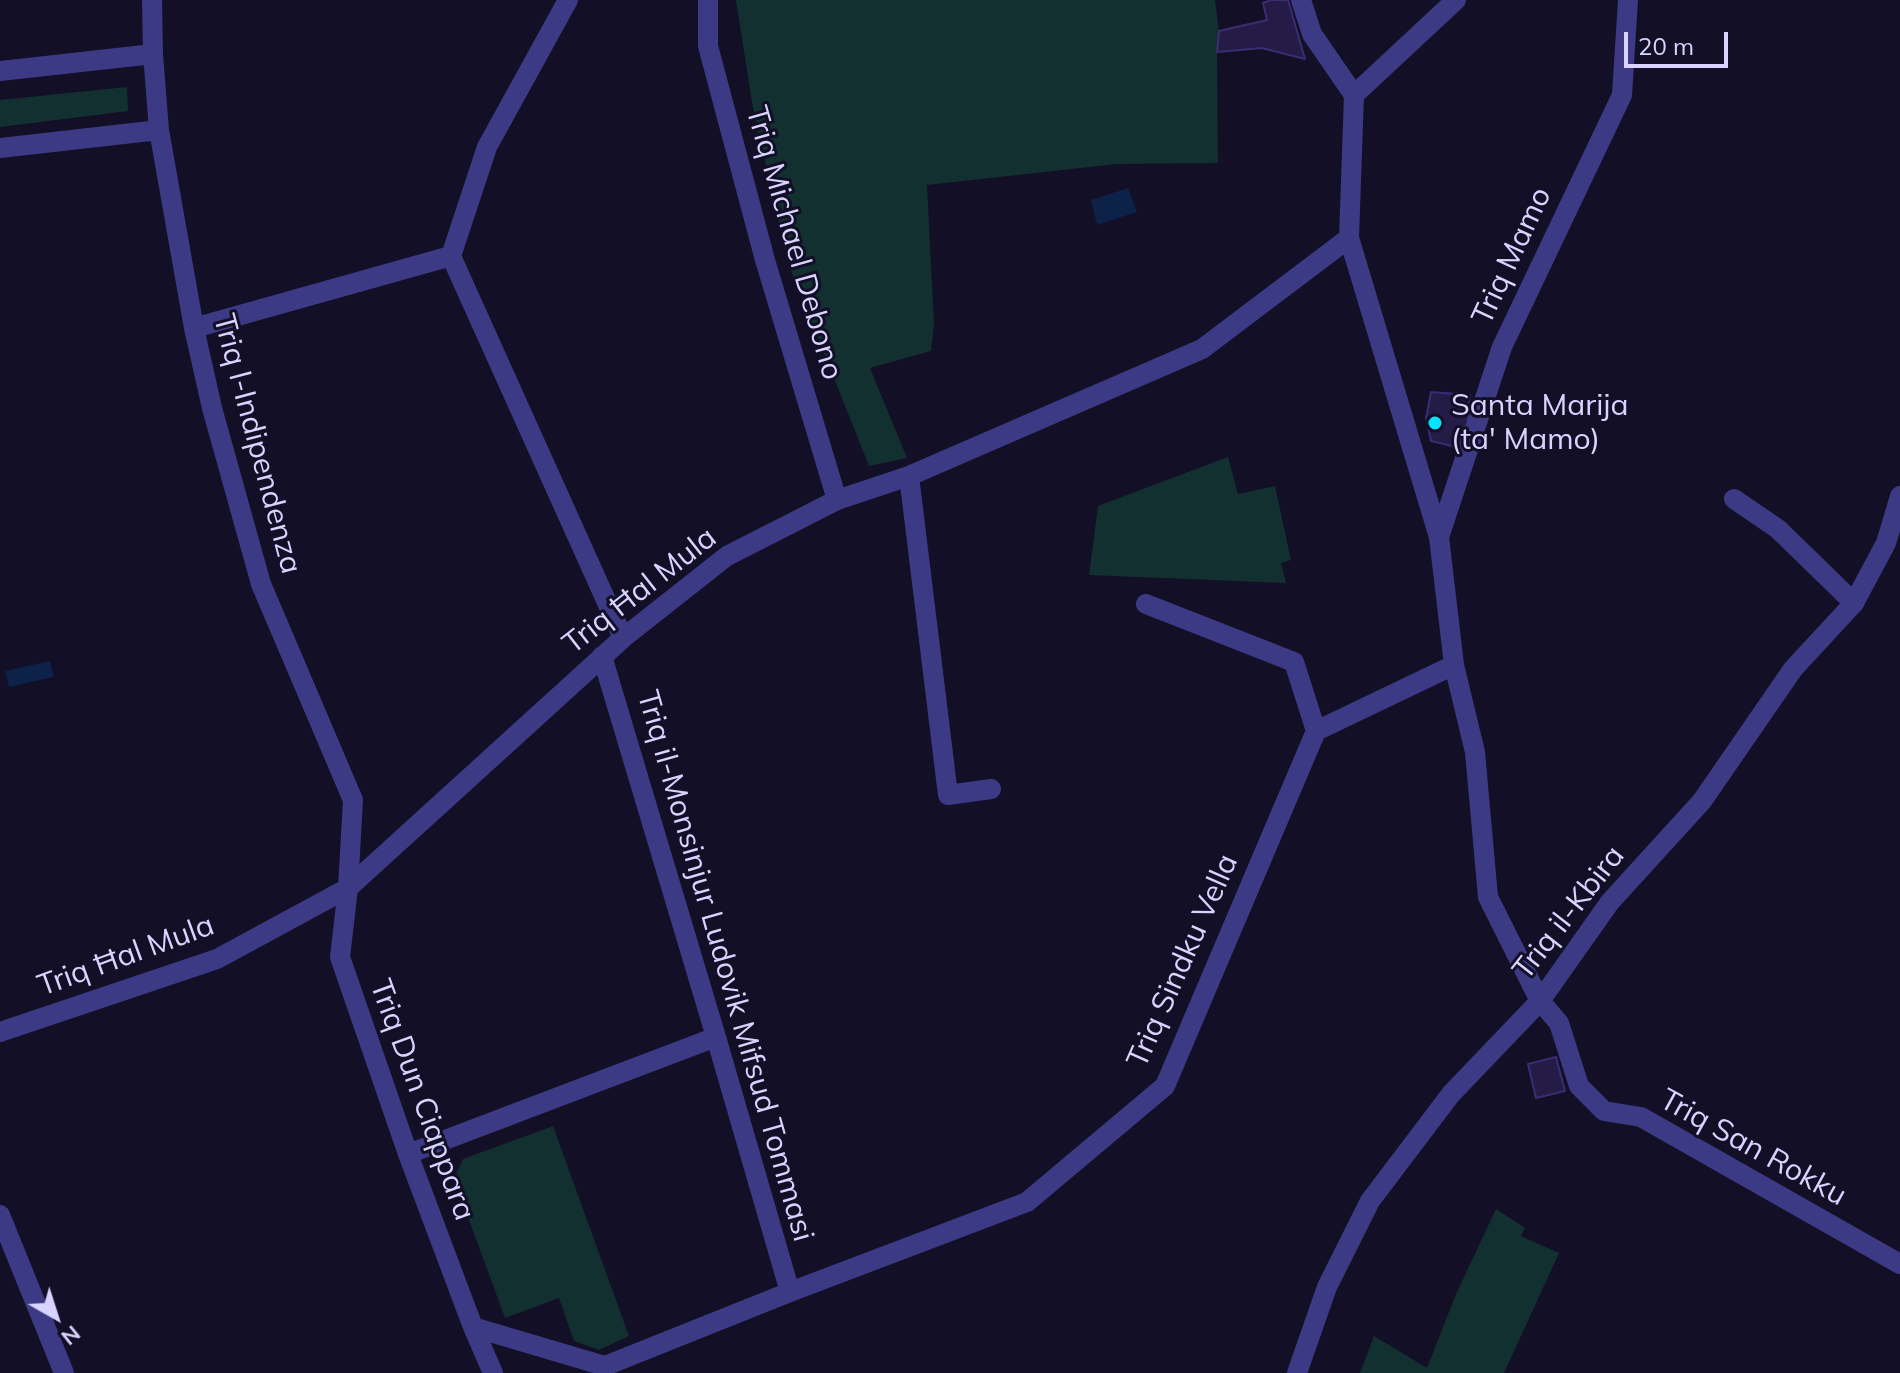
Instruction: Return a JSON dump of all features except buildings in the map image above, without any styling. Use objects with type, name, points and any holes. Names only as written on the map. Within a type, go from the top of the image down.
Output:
[{"type":"street","name":"Triq l-Indipendenza","points":[[152,0],[159,130],[194,328],[212,408],[261,584],[353,800],[348,888]]},
{"type":"street","points":[[568,0],[487,147],[451,256],[623,638]]},
{"type":"street","name":"Triq Michael Debono","points":[[708,0],[708,46],[765,260],[837,500]]},
{"type":"street","points":[[1301,0],[1312,34],[1354,95],[1456,0]]},
{"type":"street","name":"Triq Mamo","points":[[1439,537],[1502,347],[1622,95],[1628,0]]},
{"type":"street","points":[[0,71],[153,54]]},
{"type":"street","name":"Triq Mamo","points":[[1354,95],[1349,238],[1439,537],[1454,665],[1475,752],[1488,897],[1540,1001]]},
{"type":"street","points":[[0,148],[159,130]]},
{"type":"street","name":"Triq Ħal Mula","points":[[0,1032],[217,959],[348,888],[602,656],[727,556],[837,500],[909,476],[1202,349],[1349,238]]},
{"type":"street","points":[[194,328],[451,256]]},
{"type":"street","points":[[909,476],[948,795],[991,789]]},
{"type":"street","name":"Triq il-Kbira","points":[[1297,1373],[1327,1287],[1370,1201],[1451,1094],[1540,1001],[1610,902],[1702,801],[1793,669],[1854,603],[1893,546],[1900,496]]},
{"type":"street","points":[[1734,499],[1778,529],[1854,603]]},
{"type":"street","points":[[1146,604],[1294,662],[1316,731],[1454,665]]},
{"type":"street","name":"Triq il-Monsinjur Ludovik Mifsud Tommasi","points":[[602,656],[790,1292]]},
{"type":"street","name":"Triq Sindku Vella","points":[[604,1370],[790,1292],[1027,1202],[1165,1086],[1316,731]]},
{"type":"street","name":"Triq Dun Ciappara","points":[[348,888],[340,957],[408,1154],[493,1373]]},
{"type":"street","name":"Triq San Rokku","points":[[1540,1001],[1559,1023],[1579,1086],[1604,1111],[1641,1117],[1900,1264]]},
{"type":"street","points":[[408,1154],[716,1037]]},
{"type":"street","points":[[0,1215],[64,1373]]},
{"type":"street","points":[[473,1327],[604,1370]]},
{"type":"green space","points":[[736,0],[1215,0],[1219,31],[1218,163],[1117,164],[927,185],[934,324],[931,351],[870,368],[907,458],[869,466],[788,263],[752,103]]},
{"type":"green space","points":[[127,87],[128,111],[0,127],[0,100]]},
{"type":"green space","points":[[1228,457],[1238,494],[1275,486],[1291,560],[1281,563],[1286,583],[1089,575],[1098,506]]},
{"type":"green space","points":[[553,1126],[629,1336],[599,1350],[574,1341],[559,1298],[505,1318],[454,1179],[463,1159]]},
{"type":"green space","points":[[1496,1209],[1525,1228],[1521,1236],[1559,1253],[1504,1373],[1360,1373],[1374,1336],[1427,1368],[1456,1294]]},
{"type":"water","points":[[1128,188],[1137,212],[1097,225],[1091,200]]},
{"type":"water","points":[[50,661],[54,677],[9,687],[5,671]]},
{"type":"place","name":"Santa Marija (ta' Mamo)","points":[[1435,423]]}]
